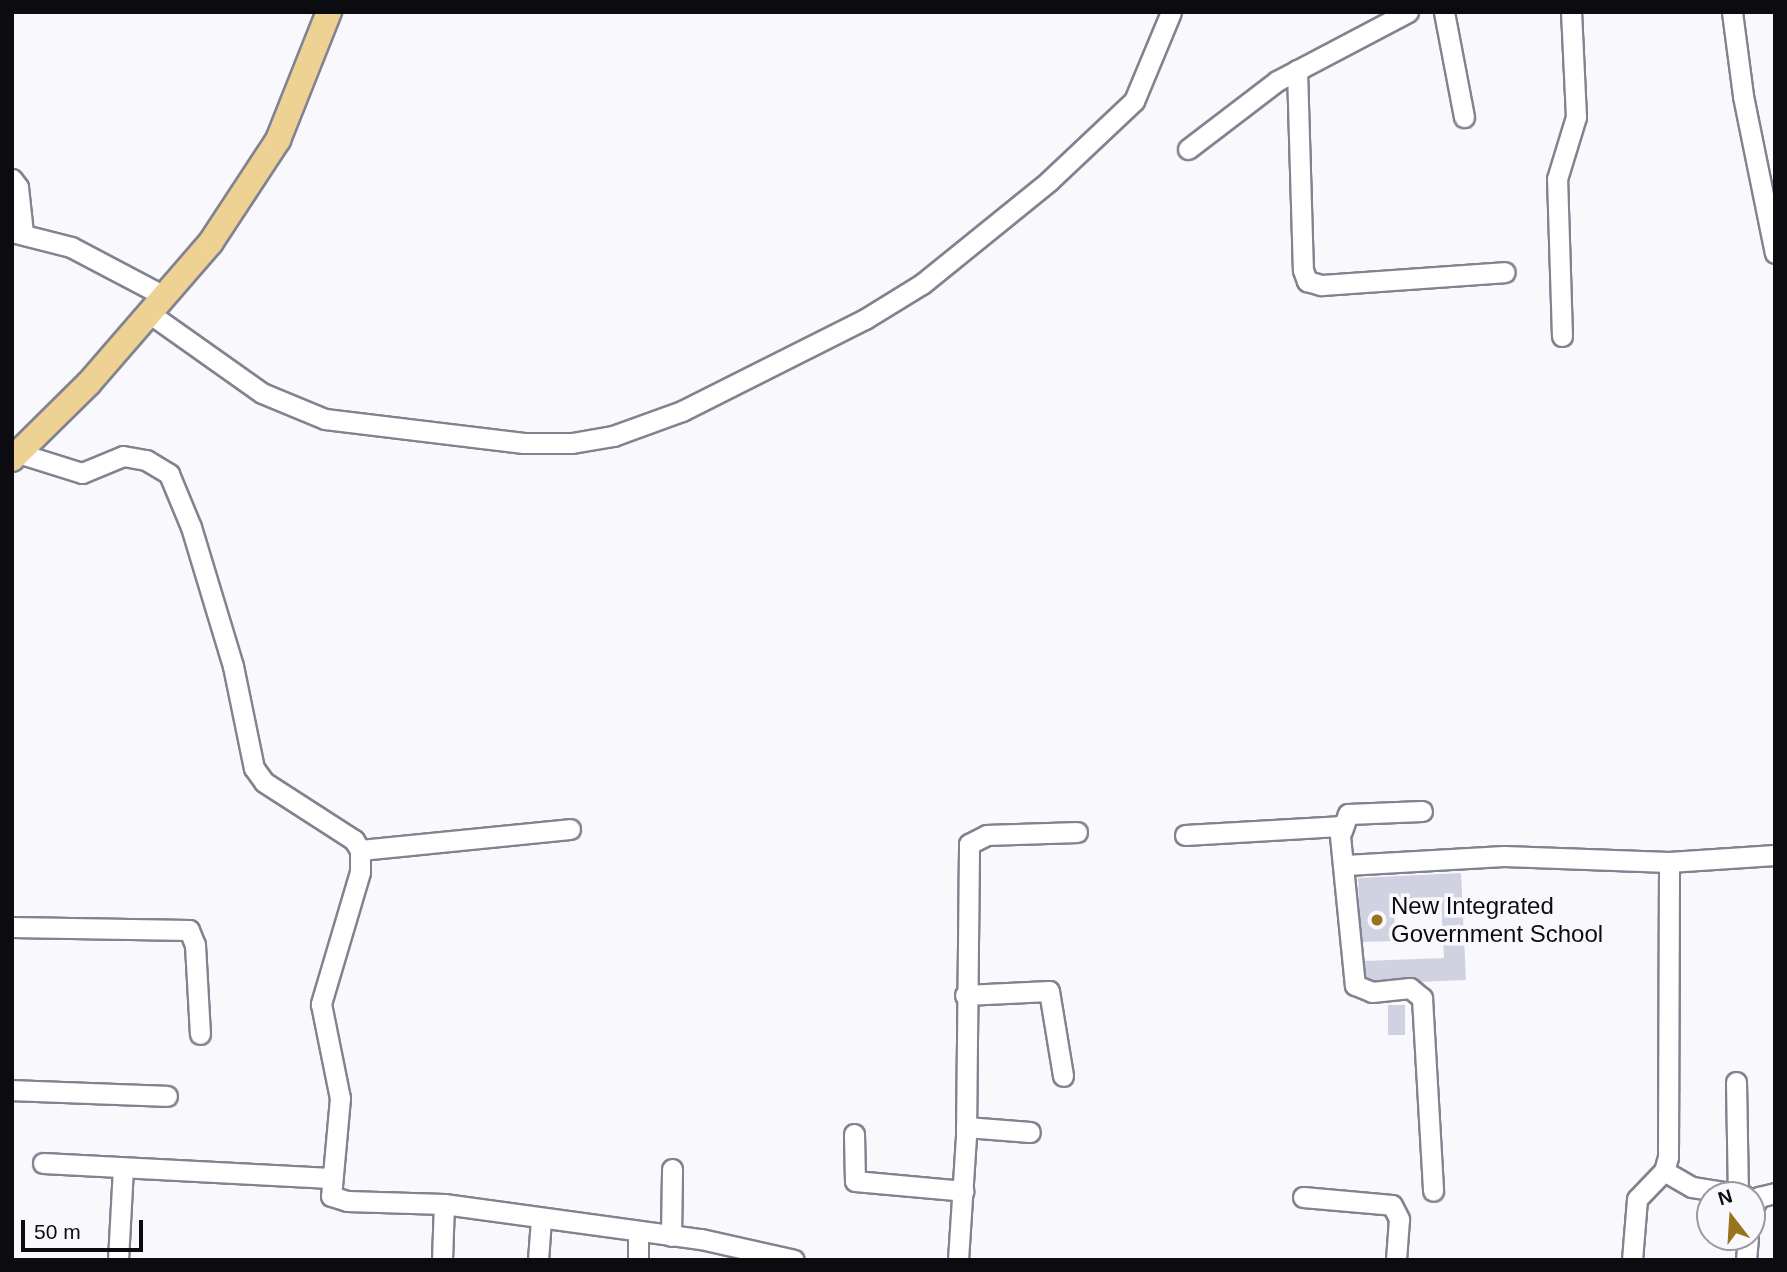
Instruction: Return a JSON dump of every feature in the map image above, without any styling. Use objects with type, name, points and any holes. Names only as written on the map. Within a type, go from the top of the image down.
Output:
[{"type":"main road","points":[[15,456],[89,383],[211,242],[278,140],[329,12]]},
{"type":"street","points":[[12,178],[18,187],[18,232],[71,247],[157,305],[262,393],[325,419],[524,443],[572,443],[613,436],[682,411],[865,319],[922,284],[1049,181],[1135,101],[1171,12]]},
{"type":"street","points":[[1188,149],[1245,103],[1297,70],[1408,12]]},
{"type":"street","points":[[1444,12],[1464,117]]},
{"type":"street","points":[[1562,337],[1557,179],[1576,117],[1571,12]]},
{"type":"street","points":[[1732,12],[1743,96],[1775,253]]},
{"type":"street","points":[[1297,70],[1303,270],[1307,281],[1321,285],[1505,272]]},
{"type":"street","points":[[15,456],[82,473],[123,456],[146,460],[169,474],[191,527],[233,666],[254,768],[283,796],[354,840],[360,850],[360,872],[321,1004],[340,1098],[331,1196],[336,1199],[444,1204],[765,1251],[794,1260]]},
{"type":"street","points":[[1422,811],[1348,814],[1342,831],[1355,985],[1361,991],[1417,991],[1422,998],[1415,1026],[1433,1191]]},
{"type":"street","points":[[1185,835],[1205,826],[1273,820],[1333,824],[1342,831]]},
{"type":"street","points":[[360,850],[570,829]]},
{"type":"street","points":[[958,1260],[966,1127],[965,995],[969,844],[987,835],[1077,832]]},
{"type":"street","points":[[1346,865],[1504,856],[1669,862],[1775,855]]},
{"type":"street","points":[[1632,1260],[1637,1199],[1664,1171],[1671,1037],[1669,862]]},
{"type":"street","points":[[12,927],[189,930],[195,945],[200,1034]]},
{"type":"street","points":[[965,995],[1049,991],[1063,1076]]},
{"type":"street","points":[[1736,1082],[1738,1181]]},
{"type":"street","points":[[12,1090],[167,1097]]},
{"type":"street","points":[[966,1127],[1030,1132]]},
{"type":"street","points":[[854,1134],[855,1181],[964,1191]]},
{"type":"street","points":[[43,1163],[331,1178]]},
{"type":"street","points":[[118,1260],[123,1168]]},
{"type":"street","points":[[671,1236],[672,1169]]},
{"type":"street","points":[[1664,1171],[1696,1188]]},
{"type":"street","points":[[1303,1197],[1392,1205],[1399,1219],[1396,1260]]},
{"type":"street","points":[[442,1260],[444,1204]]},
{"type":"street","points":[[538,1260],[541,1219]]},
{"type":"street","points":[[638,1232],[638,1260]]},
{"type":"building","name":"New Integrated Government School","points":[[1461,873],[1466,980],[1364,984],[1363,961],[1444,958],[1441,897],[1394,900],[1395,941],[1361,942],[1358,878]]},
{"type":"building","points":[[1388,1005],[1405,1005],[1405,1035],[1388,1035]]},
{"type":"place","name":"New Integrated Government School","points":[[1377,920]]}]
